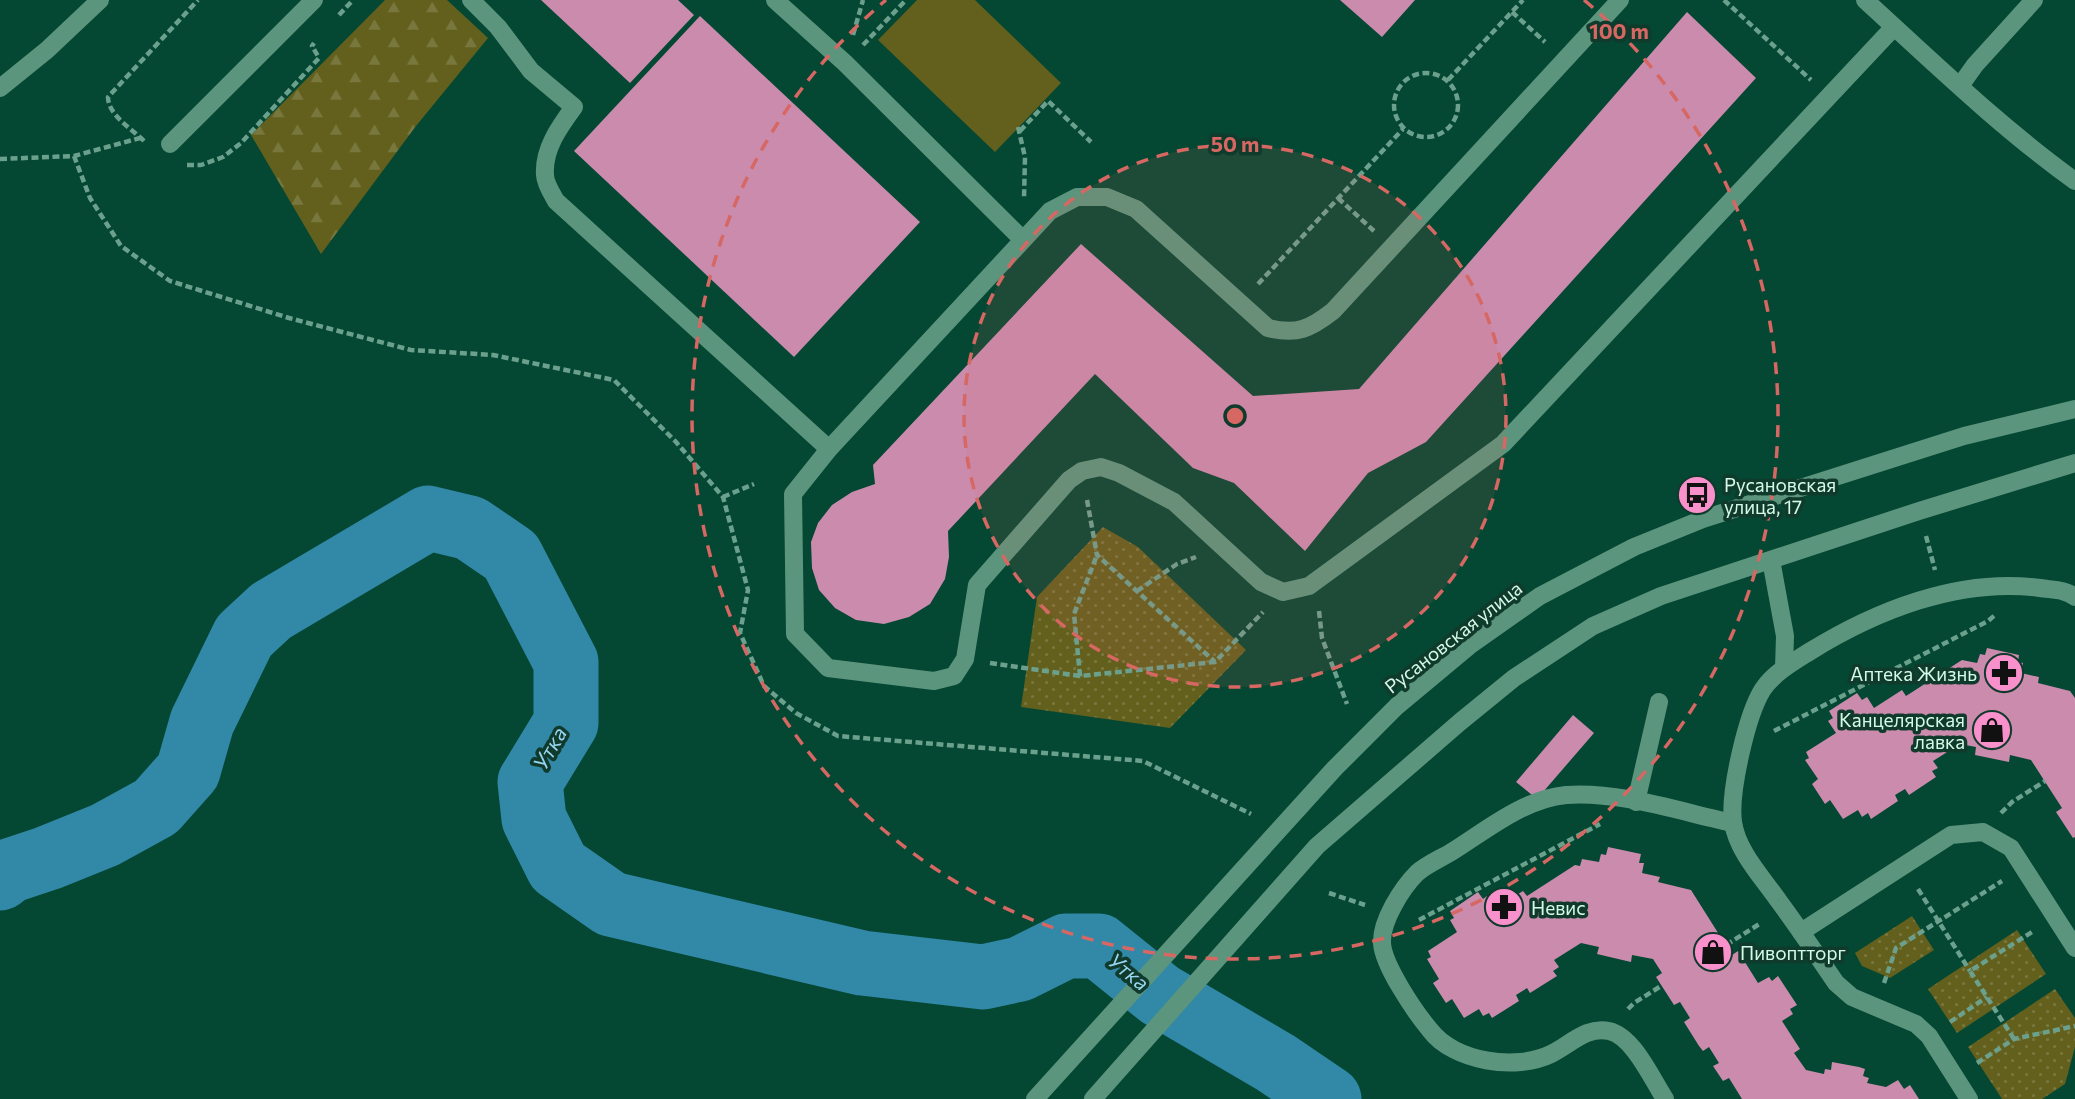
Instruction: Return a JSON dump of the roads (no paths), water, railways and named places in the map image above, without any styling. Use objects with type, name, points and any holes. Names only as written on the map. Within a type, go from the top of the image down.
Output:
[{"type":"street","points":[[0,88],[47,50],[100,0]]},
{"type":"street","points":[[170,144],[314,0]]},
{"type":"street","points":[[471,0],[498,27],[531,71],[574,107],[548,151],[544,176],[556,201],[829,449]]},
{"type":"street","points":[[775,0],[845,63],[1023,240]]},
{"type":"street","points":[[1620,0],[1332,311],[1314,326],[1288,333],[1268,328],[1136,209],[1107,197],[1077,197],[1050,211],[829,449],[793,494],[795,634],[828,668],[934,681],[954,676],[965,659],[977,585],[1069,480],[1082,471],[1101,467],[1119,473],[1174,502],[1261,582],[1283,592],[1310,586],[1503,444],[1894,27]]},
{"type":"street","points":[[1865,0],[1960,86],[2075,181]]},
{"type":"street","points":[[1960,86],[1975,65],[2034,0]]},
{"type":"street","name":"Русановская улица","points":[[1035,1099],[1335,768],[1397,706],[1469,646],[1541,596],[1634,547],[1703,519],[1964,436],[2075,409]]},
{"type":"street","points":[[1093,1099],[1317,846],[1514,678],[1593,626],[1661,596],[2075,463]]},
{"type":"street","points":[[1771,560],[1786,636],[1784,668]]},
{"type":"street","points":[[1969,1099],[1929,1036],[1916,1024],[1852,997],[1836,983],[1742,849],[1733,823],[1734,792],[1751,715],[1764,687],[1784,668],[1845,629],[1897,608],[1979,587],[2073,589]]},
{"type":"street","points":[[1636,802],[1659,702]]},
{"type":"street","points":[[1665,1099],[1629,1042],[1609,1031],[1585,1033],[1550,1055],[1517,1063],[1468,1057],[1447,1048],[1430,1031],[1388,965],[1382,942],[1388,914],[1417,873],[1524,806],[1564,795],[1606,796],[1733,823]]},
{"type":"street","points":[[1801,932],[1951,835],[1983,832],[2011,848],[2075,948]]},
{"type":"waterway","name":"Утка","points":[[0,878],[9,871],[105,835],[156,807],[188,771],[202,722],[244,636],[271,611],[428,518],[470,528],[511,556],[566,662],[566,723],[530,782],[534,819],[558,867],[611,904],[862,963],[983,977],[1020,969],[1066,946],[1099,946],[1160,995],[1276,1063],[1329,1099]]},
{"type":"place","name":"Русановская улица, 17","points":[[1697,495]]},
{"type":"place","name":"Аптека Жизнь","points":[[2004,673]]},
{"type":"place","name":"Канцелярская лавка","points":[[1992,730]]},
{"type":"place","name":"Невис","points":[[1504,907]]},
{"type":"place","name":"Пивоптторг","points":[[1713,952]]}]
